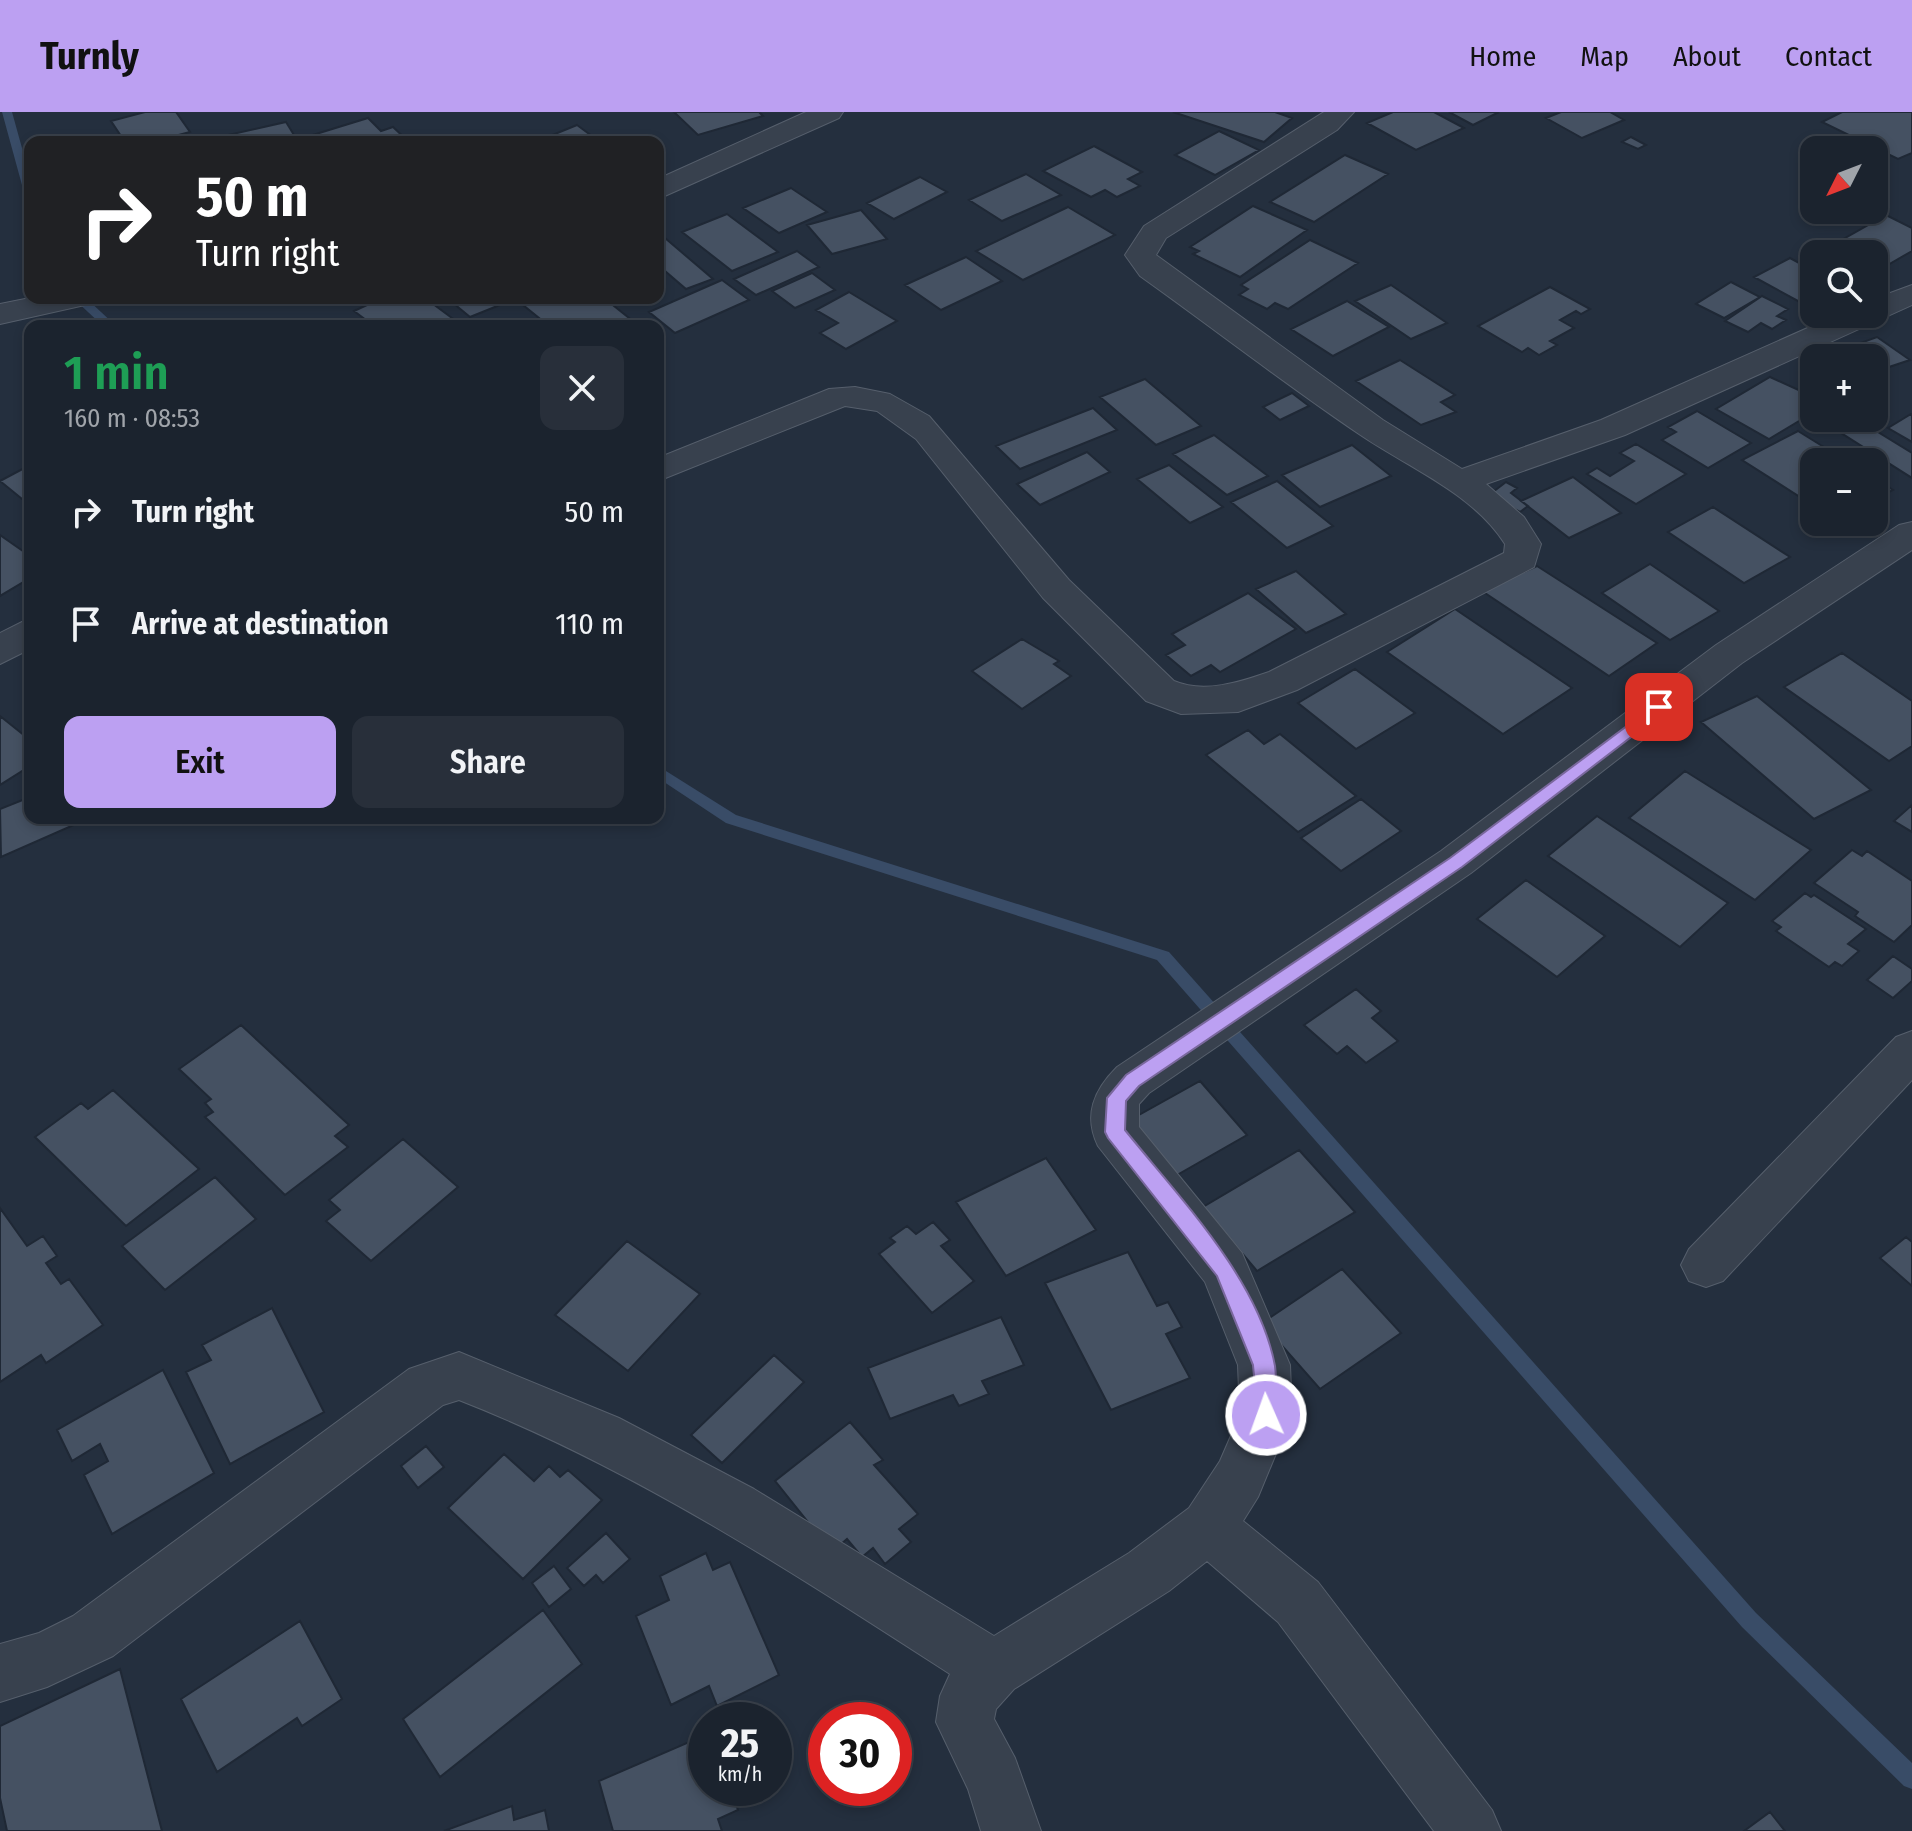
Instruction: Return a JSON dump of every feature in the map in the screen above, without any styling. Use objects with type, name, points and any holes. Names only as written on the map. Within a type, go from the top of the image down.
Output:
[{"type":"street","points":[[664,187],[829,112]]},
{"type":"street","points":[[664,468],[841,396],[873,397],[904,410],[928,432],[1056,589],[1160,691],[1181,700],[1238,698],[1283,681],[1521,559],[1523,544],[1511,525],[1483,498],[1345,409],[1151,269],[1140,255],[1155,232],[1327,124],[1340,112]]},
{"type":"street","points":[[1888,304],[1912,294]]},
{"type":"street","points":[[0,314],[46,304]]},
{"type":"street","points":[[1456,482],[1530,462],[1636,420],[1835,328]]},
{"type":"street","points":[[1011,1831],[994,1779],[965,1722],[969,1696],[994,1669],[1149,1572],[1208,1527],[1239,1479],[1266,1415],[1264,1365],[1224,1269],[1115,1132],[1116,1098],[1133,1080],[1456,862],[1729,654],[1912,533]]},
{"type":"street","points":[[0,651],[24,635]]},
{"type":"street","points":[[1706,1265],[1912,1050]]},
{"type":"street","points":[[0,1673],[47,1659],[93,1636],[427,1386],[459,1376],[635,1451],[734,1504],[994,1669]]},
{"type":"street","points":[[1208,1527],[1298,1602],[1471,1831]]},
{"type":"building","points":[[145,112],[176,112],[190,132],[175,136],[121,136],[111,121]]},
{"type":"building","points":[[674,112],[759,112],[763,116],[698,135]]},
{"type":"building","points":[[1173,112],[1275,112],[1292,118],[1264,142]]},
{"type":"building","points":[[1393,112],[1434,112],[1464,128],[1416,150],[1367,123]]},
{"type":"building","points":[[1449,112],[1499,112],[1473,125]]},
{"type":"building","points":[[1561,112],[1610,112],[1624,120],[1582,138],[1546,118]]},
{"type":"building","points":[[1842,112],[1912,112],[1912,153],[1898,159],[1888,154],[1888,136],[1851,136],[1822,122]]},
{"type":"building","points":[[368,118],[381,131],[393,127],[403,136],[310,136]]},
{"type":"building","points":[[286,122],[294,135],[290,136],[224,136]]},
{"type":"building","points":[[577,125],[592,136],[550,136]]},
{"type":"building","points":[[1219,131],[1259,150],[1215,175],[1175,155]]},
{"type":"building","points":[[1631,137],[1646,145],[1638,149],[1622,142]]},
{"type":"building","points":[[1094,146],[1142,172],[1128,179],[1140,186],[1117,197],[1105,190],[1091,197],[1043,171]]},
{"type":"building","points":[[1345,155],[1388,174],[1314,222],[1270,202]]},
{"type":"building","points":[[1026,174],[1061,195],[1002,221],[969,200]]},
{"type":"building","points":[[920,177],[947,192],[894,219],[867,203]]},
{"type":"building","points":[[791,188],[827,212],[779,233],[743,208]]},
{"type":"building","points":[[1253,206],[1307,230],[1240,277],[1193,254],[1199,251],[1190,247]]},
{"type":"building","points":[[1068,207],[1115,235],[1023,280],[976,251]]},
{"type":"building","points":[[861,210],[887,239],[832,254],[807,225]]},
{"type":"building","points":[[727,214],[778,252],[732,271],[682,232]]},
{"type":"building","points":[[1888,216],[1912,228],[1912,251],[1888,265],[1888,240],[1842,240],[1870,224],[1888,224]]},
{"type":"building","points":[[664,237],[713,279],[686,289],[664,270]]},
{"type":"building","points":[[1310,240],[1358,263],[1288,309],[1275,303],[1267,309],[1239,295],[1248,289],[1241,285]]},
{"type":"building","points":[[797,251],[819,267],[756,295],[734,279]]},
{"type":"building","points":[[966,257],[1002,281],[941,310],[905,285]]},
{"type":"building","points":[[1790,258],[1800,263],[1800,302],[1754,277]]},
{"type":"building","points":[[812,273],[835,290],[795,308],[772,291]]},
{"type":"building","points":[[722,280],[749,300],[675,333],[664,324],[664,320],[649,312]]},
{"type":"building","points":[[1731,282],[1760,297],[1724,318],[1696,304]]},
{"type":"building","points":[[1391,285],[1447,323],[1411,339],[1355,301]]},
{"type":"building","points":[[1550,287],[1590,309],[1581,314],[1576,311],[1560,320],[1574,328],[1550,341],[1557,345],[1539,355],[1528,348],[1522,352],[1478,326]]},
{"type":"building","points":[[849,292],[897,321],[846,349],[820,333],[838,323],[816,310]]},
{"type":"building","points":[[1762,296],[1788,309],[1777,316],[1786,320],[1772,329],[1761,323],[1748,332],[1725,321]]},
{"type":"building","points":[[1347,301],[1389,327],[1333,356],[1291,329]]},
{"type":"building","points":[[369,304],[433,304],[455,320],[366,320],[354,311]]},
{"type":"building","points":[[454,304],[502,304],[470,317]]},
{"type":"building","points":[[612,304],[632,320],[542,320],[523,305]]},
{"type":"building","points":[[1877,337],[1887,344],[1858,344]]},
{"type":"building","points":[[1888,345],[1910,360],[1888,367]]},
{"type":"building","points":[[1400,360],[1455,395],[1441,402],[1456,412],[1421,425],[1356,381]]},
{"type":"building","points":[[1770,377],[1800,391],[1800,420],[1769,439],[1716,409]]},
{"type":"building","points":[[1145,379],[1201,426],[1156,445],[1100,397]]},
{"type":"building","points":[[1292,393],[1309,406],[1280,420],[1263,407]]},
{"type":"building","points":[[1093,408],[1117,430],[1020,469],[996,446]]},
{"type":"building","points":[[1697,411],[1751,443],[1708,468],[1662,440],[1676,432],[1668,427]]},
{"type":"building","points":[[1912,414],[1912,442],[1888,428]]},
{"type":"building","points":[[1798,431],[1825,448],[1800,448],[1800,497],[1742,460]]},
{"type":"building","points":[[1840,432],[1878,432],[1912,453],[1912,478],[1888,463],[1888,448],[1865,448]]},
{"type":"building","points":[[1214,435],[1268,476],[1227,495],[1173,454]]},
{"type":"building","points":[[1636,444],[1686,474],[1636,504],[1587,474],[1597,468],[1610,476],[1634,461],[1620,453]]},
{"type":"building","points":[[1352,445],[1391,476],[1320,507],[1282,475]]},
{"type":"building","points":[[1087,452],[1110,472],[1040,505],[1017,484]]},
{"type":"building","points":[[1169,465],[1223,507],[1190,523],[1137,479]]},
{"type":"building","points":[[24,468],[24,501],[0,481]]},
{"type":"building","points":[[1573,477],[1621,513],[1569,538],[1521,501]]},
{"type":"building","points":[[1277,481],[1333,526],[1287,548],[1231,502]]},
{"type":"building","points":[[1506,482],[1517,488],[1511,493],[1528,506],[1520,512],[1489,495]]},
{"type":"building","points":[[1713,507],[1790,557],[1744,583],[1668,532]]},
{"type":"building","points":[[0,535],[24,552],[24,582],[0,596]]},
{"type":"building","points":[[1650,564],[1719,611],[1670,640],[1602,593]]},
{"type":"building","points":[[1537,566],[1657,643],[1609,676],[1482,591]]},
{"type":"building","points":[[1296,571],[1346,614],[1306,633],[1256,589]]},
{"type":"building","points":[[1248,593],[1296,629],[1220,672],[1211,665],[1191,676],[1166,655],[1185,645],[1172,634]]},
{"type":"building","points":[[1455,609],[1572,688],[1503,734],[1387,652]]},
{"type":"building","points":[[1022,639],[1059,661],[1054,664],[1071,676],[1022,709],[972,671]]},
{"type":"building","points":[[1842,653],[1912,701],[1912,746],[1889,761],[1784,687]]},
{"type":"building","points":[[1355,669],[1415,713],[1356,749],[1298,703]]},
{"type":"building","points":[[1757,696],[1871,790],[1814,819],[1701,722]]},
{"type":"building","points":[[0,716],[24,735],[24,770],[0,785]]},
{"type":"building","points":[[1248,730],[1264,744],[1280,734],[1356,796],[1298,832],[1206,755]]},
{"type":"building","points":[[1685,771],[1811,850],[1755,900],[1629,818]]},
{"type":"building","points":[[24,799],[24,824],[76,824],[1,857],[0,809]]},
{"type":"building","points":[[1361,799],[1401,831],[1341,871],[1301,838]]},
{"type":"building","points":[[1912,805],[1912,832],[1894,821]]},
{"type":"building","points":[[1597,816],[1728,903],[1680,947],[1548,856]]},
{"type":"building","points":[[1852,850],[1862,856],[1867,851],[1912,881],[1912,925],[1894,942],[1855,916],[1858,912],[1814,883]]},
{"type":"building","points":[[1526,880],[1605,936],[1557,977],[1477,919]]},
{"type":"building","points":[[1805,893],[1811,897],[1814,895],[1866,929],[1848,944],[1859,951],[1842,966],[1835,962],[1829,967],[1776,931],[1781,927],[1772,921]]},
{"type":"building","points":[[1893,956],[1912,969],[1912,981],[1893,998],[1867,980]]},
{"type":"building","points":[[1356,989],[1381,1011],[1372,1018],[1398,1041],[1366,1063],[1347,1046],[1337,1054],[1304,1025]]},
{"type":"building","points":[[241,1025],[349,1125],[335,1136],[348,1147],[285,1195],[205,1117],[213,1112],[205,1103],[211,1099],[179,1069]]},
{"type":"building","points":[[1200,1081],[1247,1135],[1177,1175],[1130,1120]]},
{"type":"building","points":[[113,1090],[199,1169],[126,1226],[35,1137],[81,1103],[88,1109]]},
{"type":"building","points":[[403,1139],[458,1187],[371,1261],[326,1221],[340,1210],[329,1200]]},
{"type":"building","points":[[1299,1150],[1355,1212],[1257,1271],[1203,1207]]},
{"type":"building","points":[[1046,1158],[1096,1230],[1006,1276],[956,1202]]},
{"type":"building","points":[[215,1177],[256,1219],[165,1290],[122,1246]]},
{"type":"building","points":[[0,1208],[27,1246],[43,1236],[57,1256],[46,1263],[61,1284],[69,1279],[103,1325],[46,1363],[41,1355],[0,1382]]},
{"type":"building","points":[[933,1222],[950,1240],[941,1246],[974,1281],[932,1313],[879,1254],[895,1242],[890,1238],[907,1226],[916,1234]]},
{"type":"building","points":[[1906,1237],[1912,1242],[1912,1286],[1880,1258]]},
{"type":"building","points":[[627,1241],[700,1294],[628,1371],[555,1315]]},
{"type":"building","points":[[1128,1252],[1157,1306],[1168,1302],[1182,1327],[1166,1334],[1190,1378],[1111,1410],[1045,1283]]},
{"type":"building","points":[[1342,1269],[1401,1333],[1320,1389],[1262,1323]]},
{"type":"building","points":[[272,1308],[324,1412],[230,1464],[186,1372],[211,1360],[202,1345]]},
{"type":"building","points":[[1001,1317],[1024,1365],[982,1381],[989,1394],[959,1406],[953,1395],[890,1419],[868,1368]]},
{"type":"building","points":[[774,1355],[804,1382],[722,1463],[691,1435]]},
{"type":"building","points":[[163,1370],[214,1473],[112,1534],[84,1475],[108,1461],[100,1444],[72,1461],[57,1430]]},
{"type":"building","points":[[850,1422],[883,1460],[874,1465],[918,1514],[899,1529],[911,1542],[885,1564],[873,1548],[862,1557],[847,1539],[832,1552],[775,1481]]},
{"type":"building","points":[[426,1446],[444,1467],[418,1488],[401,1466]]},
{"type":"building","points":[[504,1454],[534,1481],[549,1466],[560,1477],[568,1470],[602,1500],[523,1579],[448,1508]]},
{"type":"building","points":[[606,1533],[630,1559],[603,1583],[596,1575],[584,1586],[567,1568]]},
{"type":"building","points":[[706,1553],[713,1570],[730,1562],[779,1675],[725,1702],[715,1702],[709,1686],[671,1705],[636,1616],[669,1600],[660,1576]]},
{"type":"building","points":[[554,1566],[571,1589],[549,1607],[532,1583]]},
{"type":"building","points":[[543,1610],[582,1664],[440,1777],[403,1719]]},
{"type":"building","points":[[300,1621],[342,1699],[302,1726],[297,1718],[217,1772],[181,1699]]},
{"type":"building","points":[[120,1669],[162,1831],[7,1831],[0,1798],[0,1726]]},
{"type":"building","points":[[688,1742],[688,1806],[737,1806],[738,1810],[718,1819],[722,1831],[613,1831],[599,1781]]},
{"type":"building","points":[[512,1806],[514,1820],[545,1810],[549,1831],[444,1831]]},
{"type":"building","points":[[1770,1812],[1785,1831],[1744,1831]]},
{"type":"waterway","points":[[7,112],[24,174]]},
{"type":"waterway","points":[[86,304],[103,320]]},
{"type":"waterway","points":[[664,775],[731,819],[1163,956],[1749,1620],[1912,1778]]},
{"type":"route","points":[[1266,1415],[1264,1365],[1224,1269],[1115,1132],[1116,1098],[1133,1080],[1456,862],[1659,707]]}]
